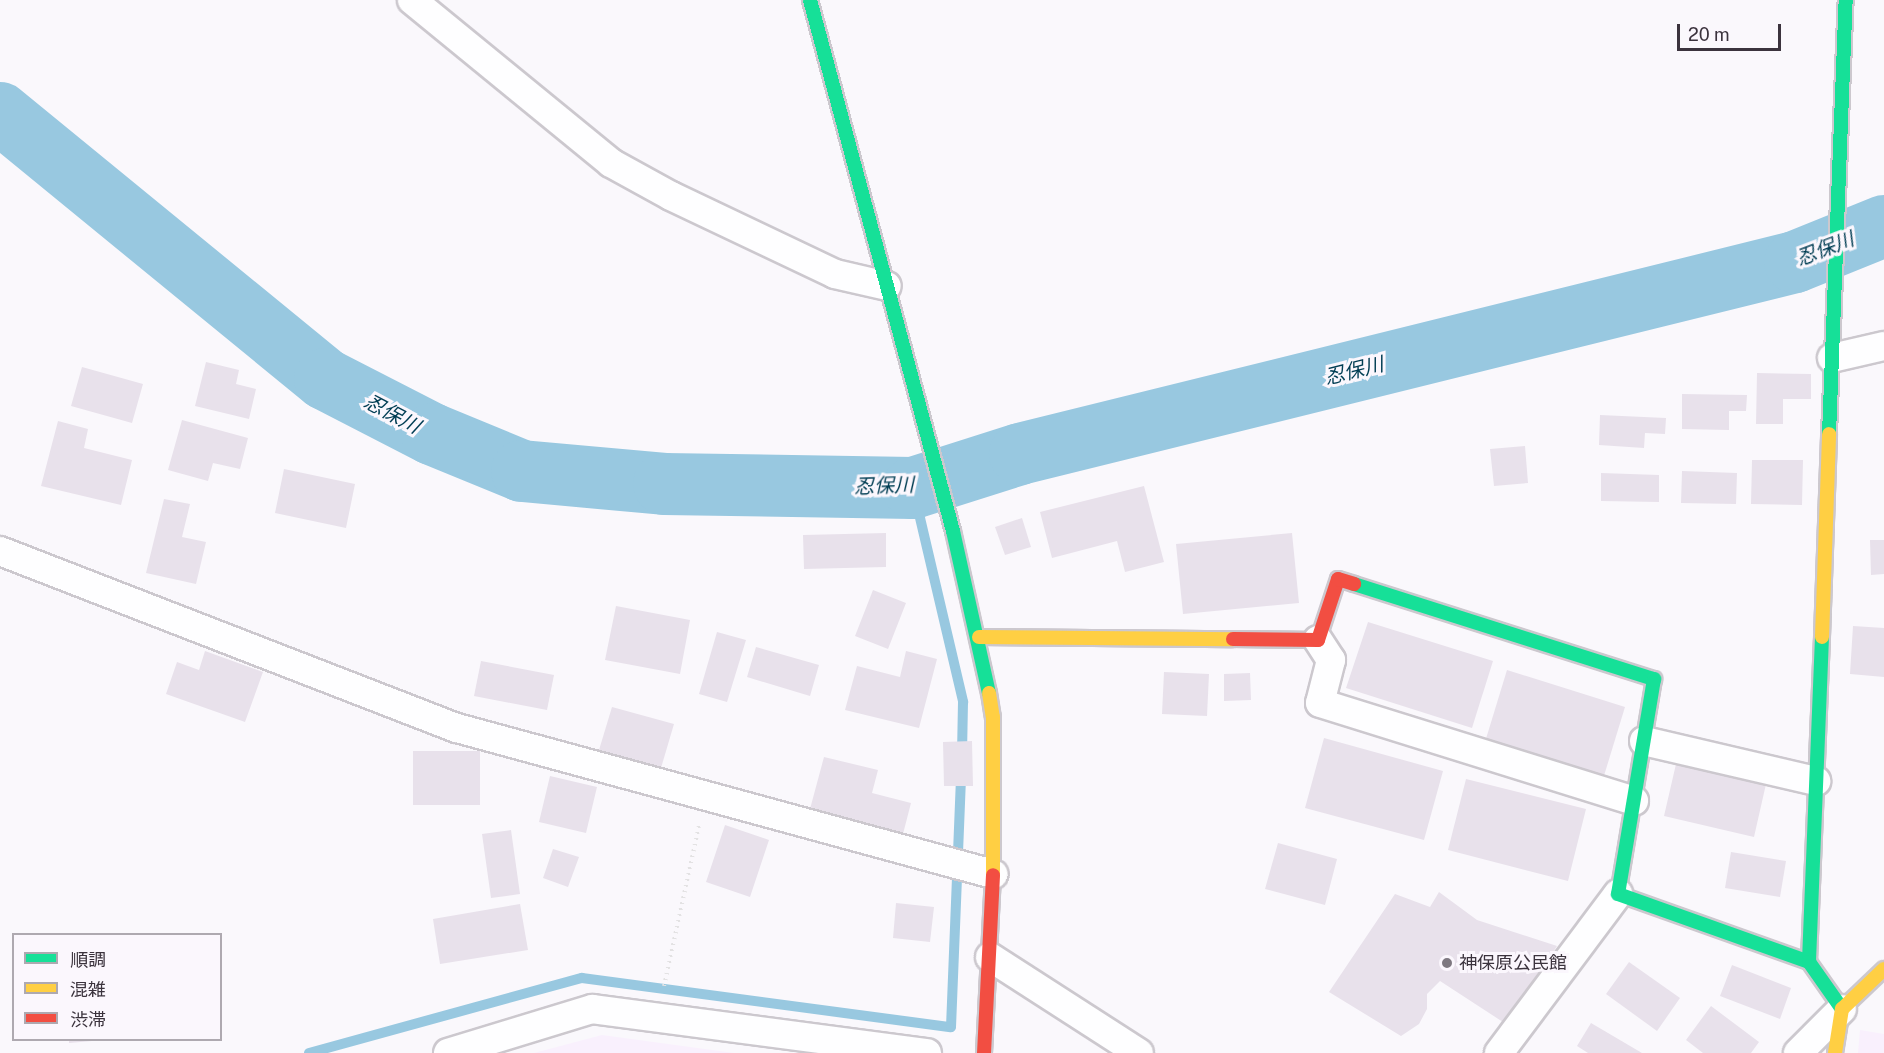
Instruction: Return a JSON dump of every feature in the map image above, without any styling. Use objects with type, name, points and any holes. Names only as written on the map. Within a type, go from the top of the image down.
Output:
[{"type":"street","points":[[412,0],[611,163],[671,196],[835,274],[887,286]]},
{"type":"street","points":[[810,0],[887,286],[926,443],[952,531],[979,637],[993,717],[993,874],[984,1053]]},
{"type":"street","points":[[1809,962],[1832,358],[1836,192],[1846,0]]},
{"type":"street","points":[[1832,358],[1884,346]]},
{"type":"street","points":[[0,551],[457,729],[993,874]]},
{"type":"street","points":[[1318,640],[1338,579],[1654,678],[1618,894],[1499,1053]]},
{"type":"street","points":[[979,637],[1318,640]]},
{"type":"street","points":[[1318,640],[1331,660],[1320,703],[1634,801]]},
{"type":"street","points":[[1644,741],[1816,781]]},
{"type":"street","points":[[1618,894],[1809,962],[1842,1009],[1835,1053]]},
{"type":"street","points":[[990,957],[1139,1053]]},
{"type":"street","points":[[1798,1053],[1884,969]]},
{"type":"street","points":[[448,1053],[592,1009],[927,1053]]},
{"type":"path","points":[[664,984],[706,796]]},
{"type":"shaded area","points":[[1860,1030],[1884,1034],[1884,1053],[1858,1053]]},
{"type":"shaded area","points":[[602,1035],[734,1053],[534,1053]]},
{"type":"building","points":[[206,362],[239,370],[236,384],[256,389],[249,419],[195,406]]},
{"type":"building","points":[[82,367],[143,384],[132,423],[71,406]]},
{"type":"building","points":[[1757,373],[1811,374],[1811,399],[1783,399],[1783,424],[1756,424]]},
{"type":"building","points":[[1682,394],[1747,395],[1746,411],[1729,411],[1729,430],[1682,429]]},
{"type":"building","points":[[1600,415],[1666,418],[1665,434],[1645,433],[1644,448],[1599,445]]},
{"type":"building","points":[[182,420],[248,438],[240,469],[213,463],[208,481],[168,470]]},
{"type":"building","points":[[58,421],[88,429],[84,448],[132,460],[121,505],[41,486]]},
{"type":"building","points":[[1525,446],[1528,483],[1494,486],[1490,449]]},
{"type":"building","points":[[1752,460],[1803,460],[1802,505],[1751,504]]},
{"type":"building","points":[[284,469],[355,484],[346,528],[275,513]]},
{"type":"building","points":[[1682,471],[1737,473],[1736,504],[1681,503]]},
{"type":"building","points":[[1601,473],[1659,475],[1659,502],[1601,501]]},
{"type":"building","points":[[1144,486],[1164,562],[1125,572],[1117,541],[1052,558],[1040,512]]},
{"type":"building","points":[[164,499],[190,504],[182,537],[206,542],[196,584],[146,573]]},
{"type":"building","points":[[1022,518],[1031,547],[1005,555],[995,527]]},
{"type":"building","points":[[886,533],[886,567],[804,569],[803,535]]},
{"type":"building","points":[[1292,533],[1299,603],[1183,614],[1176,544]]},
{"type":"building","points":[[1870,540],[1884,540],[1884,574],[1871,575]]},
{"type":"building","points":[[873,590],[906,603],[888,649],[855,636]]},
{"type":"building","points":[[616,606],[690,620],[680,674],[605,660]]},
{"type":"building","points":[[1368,622],[1493,661],[1472,728],[1346,688]]},
{"type":"building","points":[[1853,626],[1884,628],[1884,677],[1850,674]]},
{"type":"building","points":[[717,632],[746,640],[727,702],[699,694]]},
{"type":"building","points":[[756,647],[819,665],[810,696],[747,677]]},
{"type":"building","points":[[205,651],[263,672],[245,722],[166,694],[177,662],[199,670]]},
{"type":"building","points":[[906,651],[937,659],[919,728],[845,710],[857,666],[900,677]]},
{"type":"building","points":[[481,661],[554,675],[547,710],[474,696]]},
{"type":"building","points":[[1507,670],[1625,707],[1603,779],[1485,742]]},
{"type":"building","points":[[1164,672],[1209,674],[1207,716],[1162,714]]},
{"type":"building","points":[[1250,673],[1251,700],[1224,701],[1224,674]]},
{"type":"building","points":[[612,707],[674,724],[661,768],[599,750]]},
{"type":"building","points":[[1324,738],[1443,771],[1424,840],[1305,808]]},
{"type":"building","points":[[972,741],[973,786],[944,786],[943,742]]},
{"type":"building","points":[[413,751],[480,751],[480,805],[413,805]]},
{"type":"building","points":[[824,757],[878,770],[872,793],[911,803],[903,834],[810,809]]},
{"type":"building","points":[[1676,764],[1766,784],[1754,837],[1664,816]]},
{"type":"building","points":[[550,776],[597,787],[586,833],[539,822]]},
{"type":"building","points":[[1466,779],[1586,809],[1568,881],[1448,850]]},
{"type":"building","points":[[725,825],[769,840],[750,897],[706,882]]},
{"type":"building","points":[[511,830],[520,894],[491,898],[482,834]]},
{"type":"building","points":[[1278,843],[1337,859],[1325,905],[1265,889]]},
{"type":"building","points":[[553,849],[579,857],[568,887],[543,878]]},
{"type":"building","points":[[1731,852],[1786,861],[1780,897],[1725,888]]},
{"type":"building","name":"神保原公民館","points":[[1439,892],[1477,920],[1557,946],[1506,1024],[1440,981],[1427,994],[1427,1009],[1419,1024],[1401,1036],[1329,992],[1395,894],[1430,907]]},
{"type":"building","points":[[896,903],[934,907],[930,942],[893,938]]},
{"type":"building","points":[[520,904],[528,950],[440,964],[433,919]]},
{"type":"building","points":[[1629,962],[1680,998],[1657,1031],[1606,994]]},
{"type":"building","points":[[1732,965],[1791,988],[1780,1019],[1720,996]]},
{"type":"building","points":[[1711,1006],[1759,1042],[1751,1053],[1703,1053],[1686,1040]]},
{"type":"building","points":[[1591,1023],[1642,1053],[1588,1053],[1577,1046]]},
{"type":"building","points":[[69,1041],[92,1041],[69,1043]]},
{"type":"waterway","name":"忍保川","points":[[0,113],[325,379],[432,434],[522,471],[664,484],[913,488],[1020,454],[1795,262],[1884,226]]},
{"type":"waterway","points":[[913,488],[963,702],[962,755]]},
{"type":"waterway","points":[[309,1053],[582,978],[951,1027],[961,774]]},
{"type":"traffic: fast","points":[[810,0],[953,531],[989,693]]},
{"type":"traffic: fast","points":[[1829,434],[1846,0]]},
{"type":"traffic: fast","points":[[1354,584],[1654,679],[1618,894],[1809,962]]},
{"type":"traffic: fast","points":[[1822,637],[1809,962],[1842,1009]]},
{"type":"traffic: slow","points":[[1822,637],[1829,434]]},
{"type":"traffic: slow","points":[[979,637],[1233,639]]},
{"type":"traffic: slow","points":[[989,693],[993,717],[993,875]]},
{"type":"traffic: slow","points":[[1835,1053],[1842,1009],[1884,969]]},
{"type":"traffic: jam","points":[[1233,639],[1318,640],[1338,579],[1354,584]]},
{"type":"traffic: jam","points":[[984,1053],[993,875]]},
{"type":"place","name":"神保原公民館","points":[[1447,963]]}]
